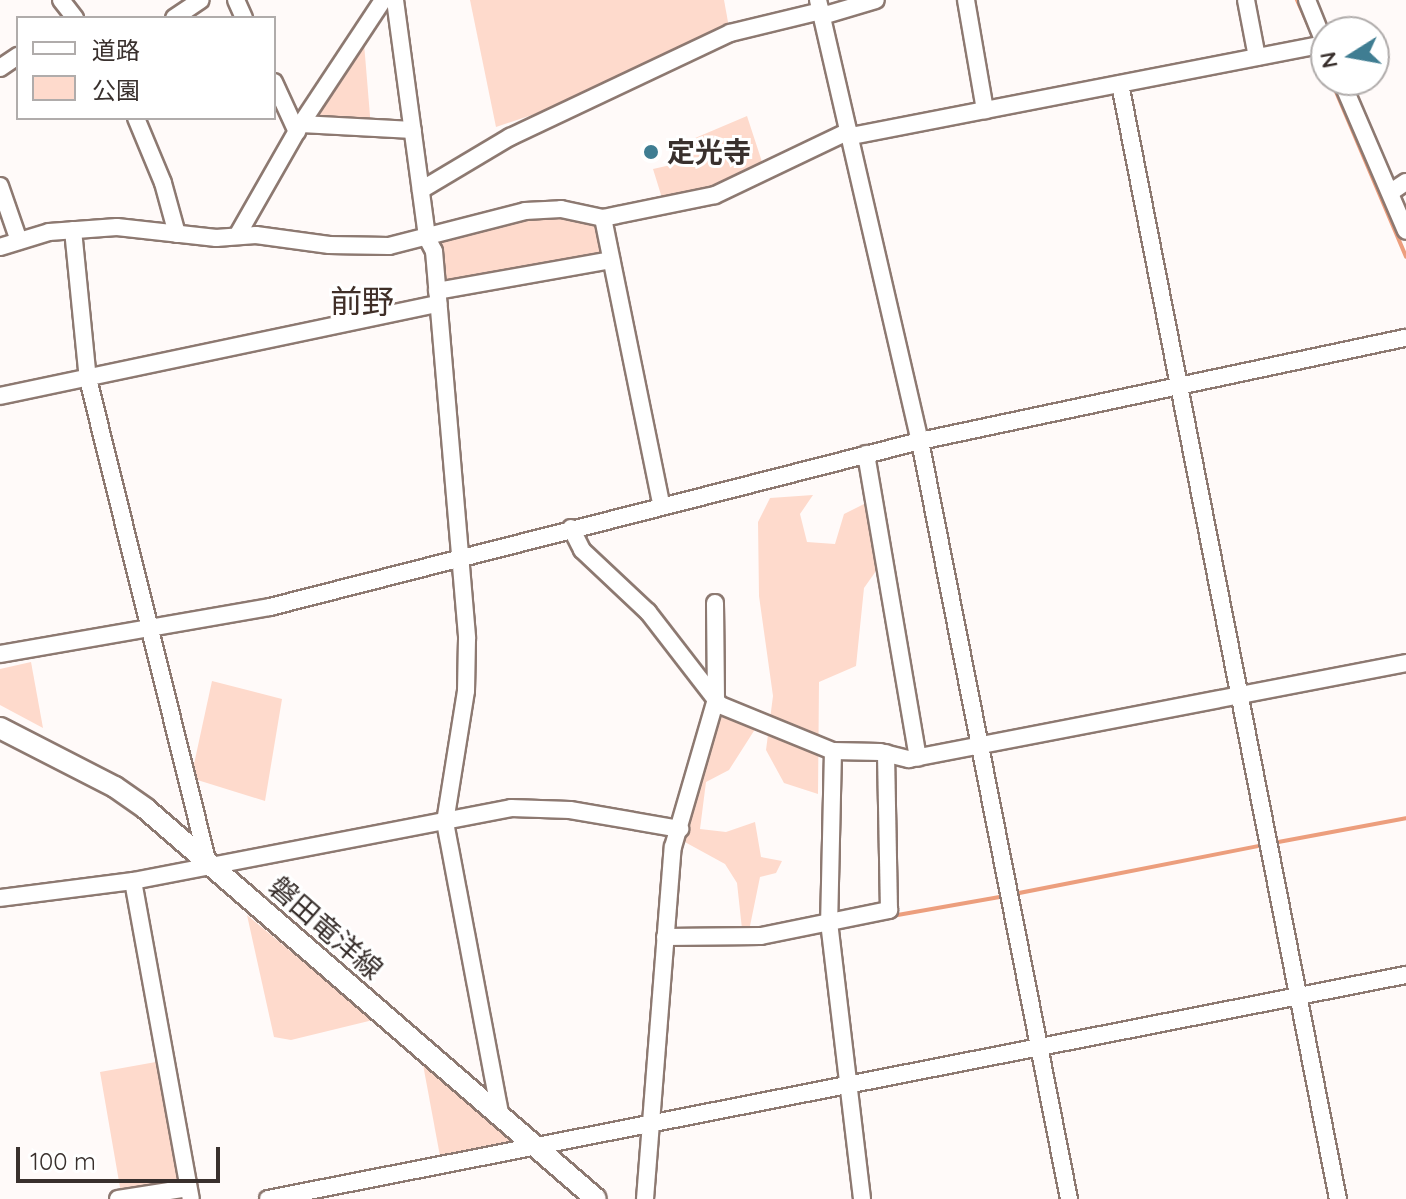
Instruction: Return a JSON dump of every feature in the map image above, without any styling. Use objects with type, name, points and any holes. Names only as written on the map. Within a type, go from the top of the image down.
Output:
[{"type":"main road","name":"磐田竜洋線","points":[[0,728],[115,787],[596,1199]]},
{"type":"street","points":[[61,0],[73,16]]},
{"type":"street","points":[[177,16],[201,0]]},
{"type":"street","points":[[237,236],[299,128],[383,0]]},
{"type":"street","points":[[395,0],[427,238],[434,251],[461,559],[466,691],[445,822],[500,1114]]},
{"type":"street","points":[[421,190],[510,137],[730,33],[820,9],[876,0]]},
{"type":"street","points":[[966,0],[985,110]]},
{"type":"street","points":[[1246,0],[1257,57]]},
{"type":"street","points":[[820,9],[920,441],[1069,1199]]},
{"type":"street","points":[[0,247],[73,230],[117,227],[352,247],[427,238],[525,211],[561,209],[603,218],[715,195],[850,134],[1310,47]]},
{"type":"street","points":[[1120,84],[1338,1199]]},
{"type":"street","points":[[276,86],[299,128]]},
{"type":"street","points":[[1348,96],[1406,231]]},
{"type":"street","points":[[137,120],[163,183],[177,234]]},
{"type":"street","points":[[299,128],[413,130]]},
{"type":"street","points":[[1391,192],[1406,182]]},
{"type":"street","points":[[0,186],[19,241]]},
{"type":"street","points":[[603,218],[661,503]]},
{"type":"street","points":[[73,230],[88,379],[208,864]]},
{"type":"street","points":[[0,396],[88,379],[611,260]]},
{"type":"street","points":[[0,654],[270,607],[461,559],[661,503],[920,441],[1406,338]]},
{"type":"street","points":[[866,454],[918,758]]},
{"type":"street","points":[[571,528],[582,550],[648,612],[716,699],[791,738],[833,751],[918,758],[1406,663]]},
{"type":"street","points":[[645,1199],[673,847],[716,699],[715,603]]},
{"type":"street","points":[[833,751],[829,922],[862,1199]]},
{"type":"street","points":[[665,937],[761,936],[889,910],[886,753]]},
{"type":"street","points":[[0,898],[133,881],[208,864],[511,808],[570,810],[680,829]]},
{"type":"street","points":[[118,1199],[190,1194],[133,881]]},
{"type":"street","points":[[268,1199],[1406,975]]},
{"type":"green space","points":[[470,0],[724,0],[730,33],[613,88],[496,127]]},
{"type":"green space","points":[[363,31],[371,128],[301,124]]},
{"type":"green space","points":[[747,116],[766,174],[719,193],[662,198],[653,169],[675,164],[681,144]]},
{"type":"green space","points":[[525,211],[603,218],[611,260],[437,291],[427,238]]},
{"type":"green space","points":[[813,495],[800,514],[807,542],[835,544],[844,514],[864,504],[875,537],[876,571],[864,588],[856,666],[819,682],[818,794],[784,783],[766,750],[773,696],[759,596],[758,522],[770,498]]},
{"type":"green space","points":[[31,662],[43,728],[0,705],[0,669]]},
{"type":"green space","points":[[212,681],[282,699],[265,801],[191,778]]},
{"type":"green space","points":[[714,706],[759,723],[729,770],[706,782],[700,829],[726,832],[755,822],[761,857],[782,861],[776,873],[760,877],[750,926],[742,929],[737,883],[725,864],[683,841]]},
{"type":"green space","points":[[247,915],[373,1020],[291,1040],[274,1037]]},
{"type":"green space","points":[[422,1059],[522,1145],[442,1167]]},
{"type":"green space","points":[[167,1060],[188,1188],[165,1193],[175,1199],[122,1199],[100,1072]]},
{"type":"waterway","points":[[1297,0],[1310,29]]},
{"type":"waterway","points":[[1338,96],[1406,257]]},
{"type":"waterway","points":[[1273,843],[1406,818]]},
{"type":"waterway","points":[[1014,894],[1264,845]]},
{"type":"waterway","points":[[892,916],[1005,896]]},
{"type":"place","name":"定光寺","points":[[651,152]]},
{"type":"district","name":"前野","points":[[362,301]]}]
